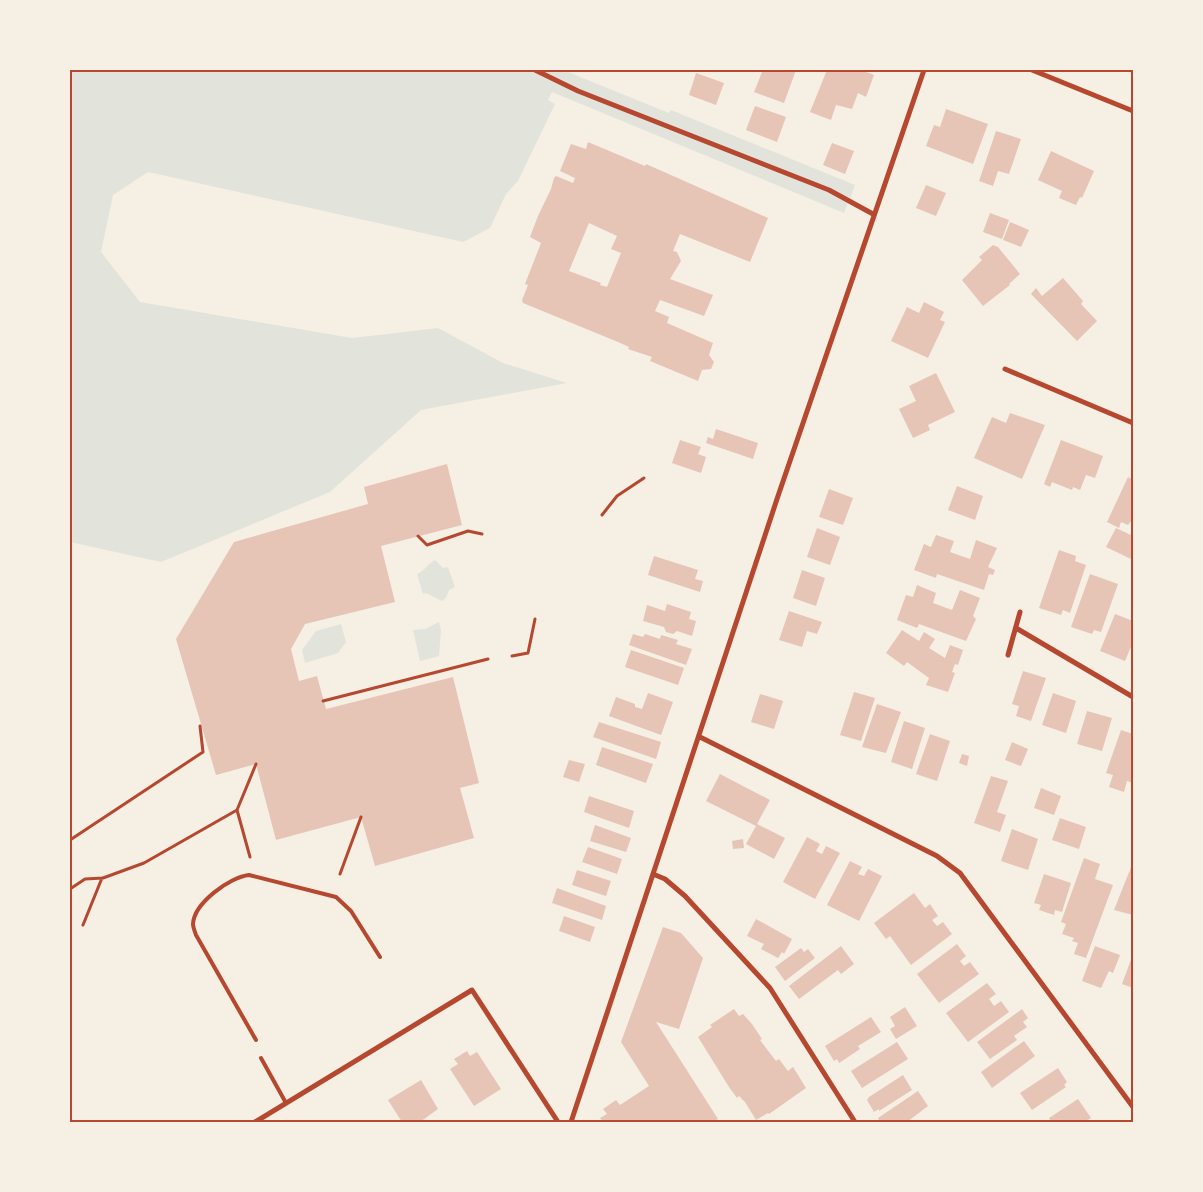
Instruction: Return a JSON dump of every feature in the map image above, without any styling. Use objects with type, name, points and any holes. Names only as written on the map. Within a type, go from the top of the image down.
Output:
[{"type":"street","points":[[535,70],[578,90],[829,190],[873,214]]},
{"type":"street","points":[[570,1122],[873,214],[924,70]]},
{"type":"street","points":[[1032,70],[1133,111]]},
{"type":"street","points":[[1005,369],[1133,423]]},
{"type":"street","points":[[1008,656],[1020,612]]},
{"type":"street","points":[[1016,628],[1133,697]]},
{"type":"street","points":[[700,737],[937,856],[960,873],[1133,1107]]},
{"type":"street","points":[[653,874],[665,879],[685,896],[770,988],[855,1122]]},
{"type":"street","points":[[255,1122],[472,990],[558,1122]]},
{"type":"lane","points":[[256,1040],[196,935],[193,924],[197,911],[206,898],[242,876],[249,875],[336,897],[351,911],[380,957]]},
{"type":"lane","points":[[261,1058],[286,1103]]},
{"type":"path","points":[[602,515],[617,496],[644,478]]},
{"type":"path","points":[[418,536],[427,545],[468,531],[482,534]]},
{"type":"path","points":[[512,656],[528,653],[535,618]]},
{"type":"path","points":[[323,702],[488,659]]},
{"type":"path","points":[[70,840],[203,752],[200,726]]},
{"type":"path","points":[[70,889],[85,879],[102,878],[144,863],[237,810],[256,764]]},
{"type":"path","points":[[237,810],[250,857]]},
{"type":"path","points":[[340,874],[361,817]]},
{"type":"path","points":[[83,925],[102,878]]},
{"type":"shaded area","points":[[70,70],[563,70],[669,113],[671,110],[855,185],[844,213],[552,92],[548,100],[555,104],[518,181],[506,194],[490,228],[463,242],[148,172],[113,195],[101,252],[140,302],[352,338],[438,328],[503,363],[567,383],[421,410],[330,492],[161,562],[70,542]]},
{"type":"shaded area","points":[[435,560],[443,568],[448,567],[455,587],[449,590],[446,598],[442,601],[426,593],[423,594],[417,574]]},
{"type":"shaded area","points":[[439,622],[441,630],[439,656],[420,661],[413,630],[425,629]]},
{"type":"shaded area","points":[[341,624],[346,642],[338,653],[305,663],[302,650],[316,631]]},
{"type":"building","points":[[763,70],[796,70],[784,103],[754,92]]},
{"type":"building","points":[[827,70],[861,70],[874,75],[866,97],[858,93],[852,109],[836,105],[831,120],[810,112]]},
{"type":"building","points":[[696,73],[724,83],[716,105],[689,95]]},
{"type":"building","points":[[755,106],[786,117],[777,142],[746,130]]},
{"type":"building","points":[[946,109],[988,124],[973,164],[926,146],[934,125],[940,127]]},
{"type":"building","points":[[996,131],[1021,139],[1009,174],[998,171],[993,186],[979,181]]},
{"type":"building","points":[[588,142],[645,166],[646,164],[768,218],[750,262],[680,234],[673,251],[677,252],[681,261],[670,279],[713,295],[704,316],[660,300],[655,311],[669,317],[667,323],[713,343],[709,355],[714,362],[711,369],[702,370],[698,381],[650,361],[652,357],[628,349],[629,347],[618,342],[523,303],[522,300],[528,285],[525,284],[541,243],[530,237],[538,216],[556,176],[573,183],[575,178],[560,171],[571,144],[586,149]],"holes":[[[589,223],[617,236],[611,249],[621,253],[607,287],[569,271]]]},
{"type":"building","points":[[832,143],[854,151],[845,174],[823,165]]},
{"type":"building","points":[[1051,151],[1094,171],[1082,198],[1080,197],[1076,205],[1059,198],[1062,191],[1038,180]]},
{"type":"building","points":[[926,185],[946,193],[936,216],[916,208]]},
{"type":"building","points":[[990,213],[1009,220],[1002,239],[983,232]]},
{"type":"building","points":[[1010,222],[1029,230],[1021,247],[1003,240]]},
{"type":"building","points":[[993,245],[998,247],[1020,274],[1010,285],[983,306],[962,280],[982,260],[979,257]]},
{"type":"building","points":[[1063,278],[1083,301],[1081,304],[1097,321],[1077,341],[1031,294],[1036,288],[1042,296]]},
{"type":"building","points":[[924,302],[944,312],[940,320],[945,322],[928,358],[891,341],[907,307],[919,313]]},
{"type":"building","points":[[936,373],[955,412],[928,425],[930,430],[913,438],[899,409],[916,401],[909,386]]},
{"type":"building","points":[[1010,413],[1045,425],[1022,479],[974,458],[992,417],[1006,423]]},
{"type":"building","points":[[716,429],[758,443],[753,459],[706,443],[708,437],[713,439]]},
{"type":"building","points":[[680,440],[701,447],[698,454],[706,457],[701,473],[672,463]]},
{"type":"building","points":[[1061,440],[1103,456],[1095,478],[1086,475],[1080,490],[1073,487],[1072,490],[1052,482],[1050,487],[1044,484]]},
{"type":"building","points":[[447,464],[462,525],[381,546],[395,602],[305,624],[291,649],[299,681],[317,676],[326,709],[453,677],[479,783],[460,788],[474,838],[375,866],[361,817],[276,840],[256,764],[216,775],[176,639],[234,542],[368,504],[364,487]]},
{"type":"building","points":[[1128,477],[1133,480],[1133,522],[1131,521],[1128,525],[1121,522],[1119,528],[1107,522]]},
{"type":"building","points":[[957,486],[983,496],[975,520],[948,510]]},
{"type":"building","points":[[829,489],[853,498],[843,525],[819,517]]},
{"type":"building","points":[[817,528],[840,537],[830,565],[807,557]]},
{"type":"building","points":[[1116,528],[1133,536],[1131,559],[1106,547]]},
{"type":"building","points":[[936,535],[954,541],[950,552],[970,559],[976,540],[997,548],[988,567],[995,570],[993,575],[989,574],[984,590],[937,574],[936,578],[914,570],[924,544],[931,547]]},
{"type":"building","points":[[1059,550],[1076,556],[1075,561],[1086,565],[1070,613],[1063,610],[1061,615],[1039,608]]},
{"type":"building","points":[[654,556],[698,570],[695,579],[703,581],[700,592],[648,575]]},
{"type":"building","points":[[802,570],[825,578],[816,606],[793,598]]},
{"type":"building","points":[[1090,574],[1118,584],[1101,632],[1094,630],[1092,634],[1071,627]]},
{"type":"building","points":[[917,585],[936,593],[933,603],[952,610],[960,590],[980,598],[973,616],[976,619],[966,641],[919,624],[917,628],[897,620],[906,595],[913,597]]},
{"type":"building","points":[[667,604],[691,612],[689,619],[696,621],[692,636],[677,631],[673,634],[666,632],[664,627],[643,621],[647,605],[665,611]]},
{"type":"building","points":[[789,611],[822,622],[817,634],[807,631],[802,647],[779,640]]},
{"type":"building","points":[[1115,614],[1133,621],[1133,642],[1125,661],[1100,651]]},
{"type":"building","points":[[902,630],[919,641],[924,632],[935,639],[929,648],[945,658],[950,645],[963,650],[958,665],[955,664],[952,672],[955,673],[948,692],[926,685],[929,678],[907,662],[904,666],[886,653]]},
{"type":"building","points":[[633,634],[643,637],[645,634],[660,639],[661,635],[678,640],[676,644],[692,649],[686,665],[629,645]]},
{"type":"building","points":[[631,650],[684,668],[678,685],[625,667]]},
{"type":"building","points":[[1023,671],[1046,678],[1031,721],[1016,716],[1019,706],[1012,704]]},
{"type":"building","points":[[854,692],[875,698],[861,741],[840,735]]},
{"type":"building","points":[[648,693],[673,702],[661,735],[609,716],[616,697],[635,704],[635,707],[642,709]]},
{"type":"building","points":[[1053,693],[1076,701],[1066,733],[1042,725]]},
{"type":"building","points":[[760,694],[783,701],[774,729],[751,722]]},
{"type":"building","points":[[877,704],[901,712],[886,753],[862,747]]},
{"type":"building","points":[[1087,711],[1112,718],[1102,751],[1077,744]]},
{"type":"building","points":[[904,721],[925,728],[912,769],[891,762]]},
{"type":"building","points":[[599,722],[661,742],[656,759],[593,737]]},
{"type":"building","points":[[1121,730],[1133,734],[1133,783],[1127,781],[1124,792],[1109,787],[1113,775],[1106,773]]},
{"type":"building","points":[[930,734],[950,741],[937,781],[916,774]]},
{"type":"building","points":[[1012,742],[1028,749],[1021,766],[1005,760]]},
{"type":"building","points":[[602,747],[653,764],[646,783],[596,765]]},
{"type":"building","points":[[962,754],[969,756],[967,766],[959,763]]},
{"type":"building","points":[[569,760],[585,764],[579,782],[563,777]]},
{"type":"building","points":[[720,774],[770,800],[757,824],[785,838],[774,859],[746,844],[756,826],[706,801]]},
{"type":"building","points":[[991,776],[1008,781],[997,812],[1006,815],[1000,832],[974,823]]},
{"type":"building","points":[[1041,788],[1061,796],[1054,815],[1034,808]]},
{"type":"building","points":[[589,796],[634,811],[629,828],[584,812]]},
{"type":"building","points":[[1060,818],[1086,827],[1079,849],[1052,840]]},
{"type":"building","points":[[595,825],[631,838],[626,852],[590,841]]},
{"type":"building","points":[[1012,829],[1038,839],[1028,870],[1001,861]]},
{"type":"building","points":[[807,837],[820,844],[816,851],[822,854],[826,846],[840,853],[815,899],[783,882]]},
{"type":"building","points":[[743,839],[744,848],[733,849],[732,841]]},
{"type":"building","points":[[588,847],[622,859],[617,874],[582,862]]},
{"type":"building","points":[[1084,858],[1100,864],[1095,879],[1113,885],[1086,958],[1074,954],[1078,943],[1072,941],[1074,938],[1062,934],[1066,924],[1061,922]]},
{"type":"building","points":[[850,861],[862,867],[858,874],[864,876],[868,869],[882,876],[859,921],[827,905]]},
{"type":"building","points":[[1133,862],[1133,915],[1114,910]]},
{"type":"building","points":[[577,870],[611,881],[606,896],[572,885]]},
{"type":"building","points":[[1044,874],[1071,883],[1062,912],[1055,910],[1054,915],[1039,910],[1041,905],[1034,903]]},
{"type":"building","points":[[557,888],[606,906],[602,920],[552,903]]},
{"type":"building","points":[[914,893],[925,908],[930,904],[938,916],[932,920],[937,926],[943,922],[952,934],[911,965],[890,936],[886,939],[874,923]]},
{"type":"building","points":[[564,916],[595,927],[590,942],[559,931]]},
{"type":"building","points":[[756,919],[792,939],[784,954],[782,952],[778,958],[761,949],[764,944],[747,936]]},
{"type":"building","points":[[663,927],[681,933],[703,958],[679,1029],[656,1022],[718,1119],[713,1122],[603,1122],[600,1118],[607,1114],[603,1109],[616,1100],[620,1105],[649,1086],[621,1042]]},
{"type":"building","points":[[957,944],[966,956],[960,961],[964,966],[970,962],[979,974],[939,1003],[917,974]]},
{"type":"building","points":[[841,946],[854,964],[841,974],[838,970],[799,999],[789,986]]},
{"type":"building","points":[[1095,946],[1120,955],[1113,973],[1109,971],[1101,988],[1082,981]]},
{"type":"building","points":[[801,948],[804,952],[808,949],[815,958],[785,981],[775,967]]},
{"type":"building","points":[[1133,954],[1133,988],[1122,984]]},
{"type":"building","points":[[987,983],[996,994],[989,999],[994,1006],[1001,1001],[1009,1012],[968,1042],[946,1013]]},
{"type":"building","points":[[905,1007],[917,1026],[896,1039],[890,1029],[895,1026],[890,1017]]},
{"type":"building","points":[[734,1009],[739,1016],[743,1014],[752,1024],[762,1039],[760,1040],[776,1061],[779,1059],[788,1071],[793,1067],[806,1088],[769,1114],[756,1120],[745,1102],[739,1096],[737,1098],[729,1087],[698,1037],[712,1027],[710,1025]]},
{"type":"building","points":[[1022,1009],[1028,1018],[1023,1022],[1027,1027],[1014,1036],[1017,1040],[990,1059],[977,1042]]},
{"type":"building","points":[[871,1017],[881,1032],[858,1046],[860,1049],[839,1063],[837,1059],[834,1061],[825,1046]]},
{"type":"building","points":[[1024,1041],[1035,1056],[992,1088],[981,1072]]},
{"type":"building","points":[[897,1042],[908,1059],[862,1088],[851,1071]]},
{"type":"building","points":[[467,1051],[470,1056],[477,1052],[501,1089],[474,1106],[450,1069],[458,1064],[454,1059]]},
{"type":"building","points":[[1058,1068],[1067,1082],[1064,1085],[1066,1087],[1032,1110],[1020,1093]]},
{"type":"building","points":[[903,1075],[912,1090],[879,1111],[879,1109],[874,1112],[867,1100],[869,1097]]},
{"type":"building","points":[[421,1080],[438,1109],[420,1122],[402,1122],[388,1100]]},
{"type":"building","points":[[918,1091],[928,1106],[907,1122],[880,1122],[878,1118]]},
{"type":"building","points":[[1078,1099],[1091,1118],[1084,1122],[1051,1122],[1049,1118]]}]
